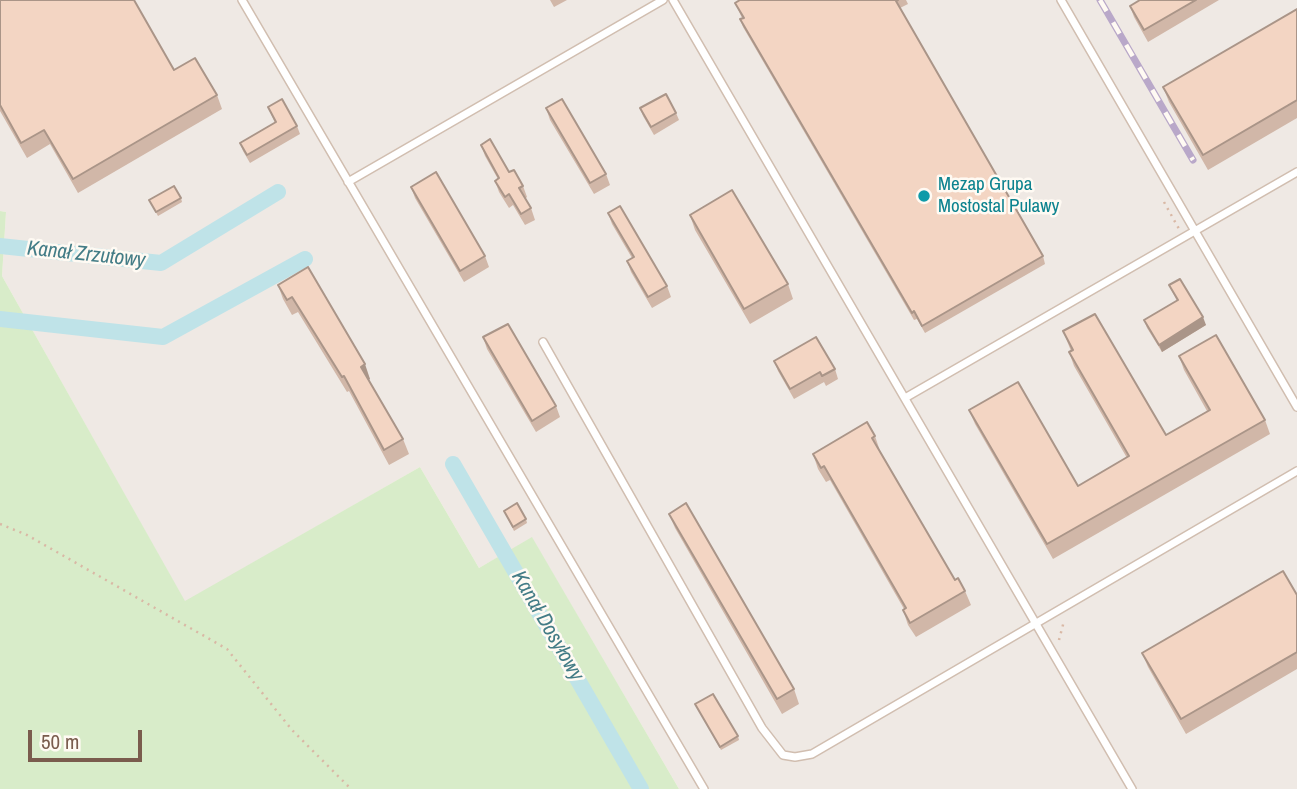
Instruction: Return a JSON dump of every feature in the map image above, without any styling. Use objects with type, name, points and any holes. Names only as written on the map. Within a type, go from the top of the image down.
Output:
[{"type":"lane","points":[[242,0],[704,789]]},
{"type":"lane","points":[[348,181],[663,0]]},
{"type":"lane","points":[[673,0],[1132,789]]},
{"type":"lane","points":[[1061,0],[1297,407]]},
{"type":"lane","points":[[905,398],[1297,172]]},
{"type":"lane","points":[[543,342],[762,728],[783,755],[795,757],[812,754],[1297,471]]},
{"type":"path","points":[[0,524],[27,535],[227,649],[292,730],[351,789]]},
{"type":"shaded area","points":[[0,0],[1297,0],[1297,789],[679,789],[532,538],[479,568],[420,467],[185,602],[2,276],[6,212],[0,211]]},
{"type":"green space","points":[[0,211],[6,212],[2,276],[185,601],[420,467],[479,568],[532,537],[679,789],[0,789]]},
{"type":"building","points":[[0,0],[134,0],[174,70],[195,58],[217,95],[73,179],[44,130],[21,143],[0,105]]},
{"type":"building","points":[[740,0],[898,0],[896,1],[1043,256],[922,326],[740,19],[744,18],[735,3]]},
{"type":"building","points":[[1140,0],[1196,0],[1144,30],[1130,6]]},
{"type":"building","points":[[1297,9],[1297,100],[1203,155],[1163,87]]},
{"type":"building","points":[[666,94],[676,113],[651,127],[640,108]]},
{"type":"building","points":[[282,99],[297,126],[247,155],[240,143],[276,122],[268,107]]},
{"type":"building","points":[[562,99],[606,174],[590,183],[546,108]]},
{"type":"building","points":[[490,139],[509,172],[514,170],[523,186],[519,188],[531,208],[521,214],[509,194],[505,197],[495,181],[499,178],[481,145]]},
{"type":"building","points":[[436,172],[485,256],[460,271],[411,187]]},
{"type":"building","points":[[174,186],[181,198],[156,212],[149,200]]},
{"type":"building","points":[[732,190],[788,284],[744,309],[690,215]]},
{"type":"building","points":[[620,206],[667,286],[648,297],[627,261],[634,257],[608,213]]},
{"type":"building","points":[[308,267],[365,364],[361,367],[403,439],[384,450],[344,376],[342,377],[292,297],[287,300],[278,285]]},
{"type":"building","points":[[1180,279],[1203,317],[1159,345],[1144,320],[1178,300],[1169,285]]},
{"type":"building","points":[[1095,314],[1166,435],[1210,410],[1179,356],[1216,335],[1265,420],[1047,544],[969,410],[1018,382],[1078,486],[1129,456],[1069,352],[1073,350],[1063,331]]},
{"type":"building","points":[[508,324],[556,406],[532,421],[483,337]]},
{"type":"building","points":[[816,337],[835,369],[822,376],[820,372],[790,389],[774,361]]},
{"type":"building","points":[[867,422],[875,436],[872,438],[955,580],[958,578],[965,591],[910,623],[903,610],[906,608],[824,466],[821,468],[813,454]]},
{"type":"building","points":[[517,503],[526,519],[513,527],[504,511]]},
{"type":"building","points":[[686,503],[794,689],[777,699],[669,514]]},
{"type":"building","points":[[1283,571],[1297,595],[1297,652],[1181,719],[1142,653]]},
{"type":"building","points":[[713,694],[738,736],[720,747],[695,704]]},
{"type":"waterway","name":"Kanał Zrzutowy","points":[[0,246],[161,263],[278,192]]},
{"type":"waterway","name":"Kanał Dosyłowy","points":[[0,319],[163,337],[305,259]]},
{"type":"waterway","name":"Kanał Dosyłowy","points":[[453,464],[641,789]]},
{"type":"railway","points":[[1100,0],[1193,160]]},
{"type":"place","name":"Mezap Grupa Mostostal Pulawy","points":[[924,196]]}]
